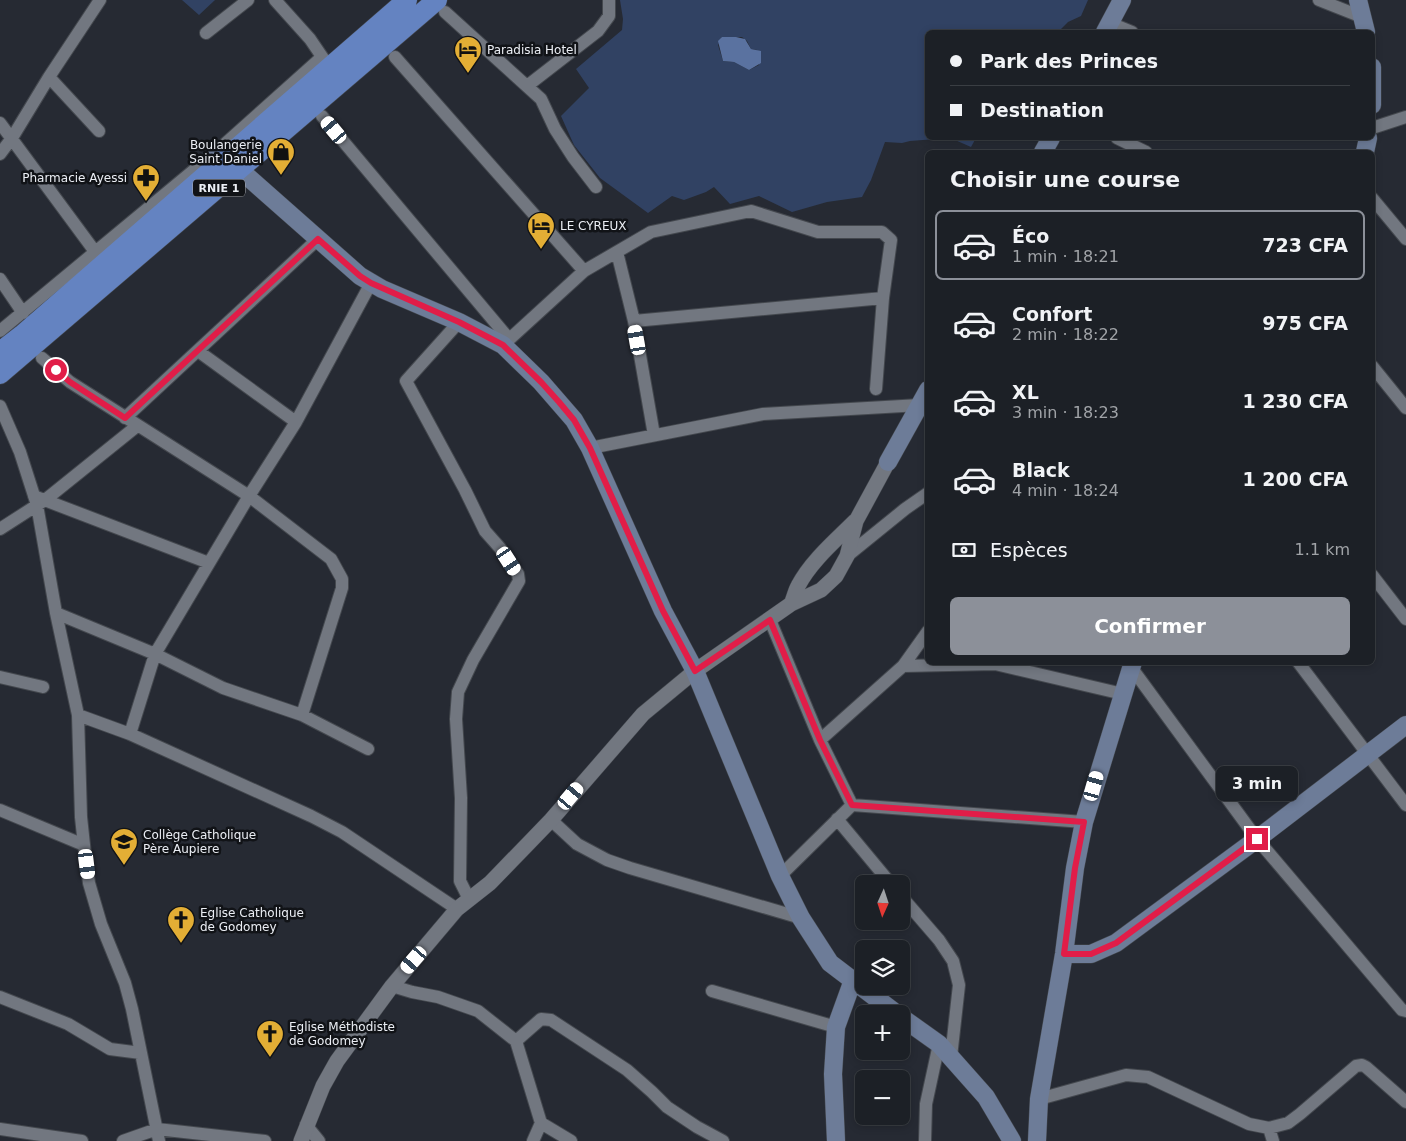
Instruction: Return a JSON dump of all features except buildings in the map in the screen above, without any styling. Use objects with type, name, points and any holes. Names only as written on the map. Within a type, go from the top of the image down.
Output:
[{"type":"highway","name":"RNIE 1","points":[[0,374],[228,160],[326,62],[407,0]]},
{"type":"highway","name":"RNIE 1","points":[[0,352],[228,160],[441,6]]},
{"type":"main road","points":[[1107,28],[1122,0]]},
{"type":"main road","points":[[228,160],[360,276],[371,283],[506,342],[574,420],[590,448],[663,611],[695,671],[780,876],[801,918],[830,963],[885,1005]]},
{"type":"main road","points":[[888,462],[924,398]]},
{"type":"main road","points":[[1037,1141],[1039,1098],[1064,954],[1075,868],[1084,822],[1132,665]]},
{"type":"main road","points":[[1064,954],[1091,954],[1116,943],[1257,839],[1406,725]]},
{"type":"main road","points":[[836,1141],[833,1074],[836,1028],[853,980]]},
{"type":"main road","points":[[910,1023],[939,1044],[986,1097],[1012,1141]]},
{"type":"street","points":[[0,154],[100,0]]},
{"type":"street","points":[[206,33],[248,0]]},
{"type":"street","points":[[275,0],[310,39],[326,62]]},
{"type":"street","points":[[527,86],[598,31],[609,16],[609,0]]},
{"type":"street","points":[[1319,0],[1362,16]]},
{"type":"street","points":[[441,6],[541,99],[555,129],[596,187]]},
{"type":"street","points":[[1107,28],[1120,30]]},
{"type":"street","points":[[395,57],[584,270]]},
{"type":"street","points":[[49,77],[99,131]]},
{"type":"street","points":[[322,116],[506,342],[584,270],[651,232],[751,211],[818,232],[882,232],[891,240],[883,298],[876,389]]},
{"type":"street","points":[[1375,127],[1406,117]]},
{"type":"street","points":[[0,123],[96,253]]},
{"type":"street","points":[[1121,140],[1142,150]]},
{"type":"street","points":[[0,331],[96,253],[228,160]]},
{"type":"street","points":[[1375,202],[1406,239]]},
{"type":"street","points":[[125,418],[318,239]]},
{"type":"street","points":[[617,252],[634,321],[654,435]]},
{"type":"street","points":[[0,279],[23,313]]},
{"type":"street","points":[[130,734],[155,654],[249,496],[296,422],[371,283]]},
{"type":"street","points":[[634,321],[883,298]]},
{"type":"street","points":[[459,322],[406,381],[485,531],[500,548],[518,574],[520,582],[473,660],[458,692],[456,719],[461,798],[460,881],[463,904]]},
{"type":"street","points":[[198,351],[296,422]]},
{"type":"street","points":[[42,358],[70,382],[249,496],[331,560],[342,578],[342,588],[302,715]]},
{"type":"street","points":[[1375,370],[1406,408]]},
{"type":"street","points":[[590,448],[763,414],[924,398]]},
{"type":"street","points":[[0,406],[39,500],[56,614],[78,715],[81,817],[89,883],[101,924],[125,983],[158,1135]]},
{"type":"street","points":[[0,529],[137,426]]},
{"type":"street","points":[[301,1141],[306,1125],[337,1061],[392,986],[463,904],[490,883],[552,820],[643,714],[695,671],[791,604],[821,590],[836,576],[847,556],[856,521],[888,462]]},
{"type":"street","points":[[847,556],[925,495]]},
{"type":"street","points":[[39,500],[210,563]]},
{"type":"street","points":[[791,604],[805,574],[834,541],[856,521]]},
{"type":"street","points":[[1375,579],[1406,619]]},
{"type":"street","points":[[56,614],[155,654],[223,688],[302,715],[368,748]]},
{"type":"street","points":[[770,620],[820,740],[852,805]]},
{"type":"street","points":[[820,740],[903,666],[925,635]]},
{"type":"street","points":[[903,666],[934,665]]},
{"type":"street","points":[[1004,665],[1123,694]]},
{"type":"street","points":[[1132,665],[1257,839],[1402,1010],[1406,1011]]},
{"type":"street","points":[[1300,665],[1406,805]]},
{"type":"street","points":[[0,677],[43,687]]},
{"type":"street","points":[[78,715],[130,734],[312,816],[463,904]]},
{"type":"street","points":[[780,876],[852,805],[1084,822]]},
{"type":"street","points":[[0,810],[84,845]]},
{"type":"street","points":[[837,819],[884,875]]},
{"type":"street","points":[[552,820],[578,844],[607,860],[801,918]]},
{"type":"street","points":[[910,906],[939,940],[953,961],[959,986],[951,1057]]},
{"type":"street","points":[[392,986],[438,997],[478,1011],[516,1041],[541,1123],[533,1141]]},
{"type":"street","points":[[712,991],[836,1028]]},
{"type":"street","points":[[0,997],[68,1024],[110,1049],[141,1053]]},
{"type":"street","points":[[516,1041],[541,1020],[551,1020],[627,1070],[667,1107],[722,1141]]},
{"type":"street","points":[[925,1141],[926,1104],[939,1044]]},
{"type":"street","points":[[1039,1098],[1126,1075],[1148,1077],[1249,1124],[1269,1128],[1288,1123],[1359,1065],[1366,1066],[1406,1102]]},
{"type":"street","points":[[541,1123],[571,1141]]},
{"type":"street","points":[[306,1125],[319,1141]]},
{"type":"street","points":[[1269,1128],[1273,1141]]},
{"type":"street","points":[[0,1130],[82,1141]]},
{"type":"street","points":[[124,1141],[158,1135],[266,1141]]},
{"type":"shaded area","points":[[182,0],[215,0],[199,15]]},
{"type":"shaded area","points":[[620,0],[1088,0],[1081,16],[1068,22],[1060,30],[925,30],[925,140],[902,143],[885,142],[871,180],[862,197],[827,202],[792,212],[759,196],[730,204],[714,187],[684,200],[672,196],[648,213],[600,178],[574,145],[561,116],[589,88],[576,69],[622,30],[623,19]],"holes":[[[722,37],[742,37],[747,41],[751,49],[757,50],[759,65],[749,70],[734,62],[723,61],[718,45]]]},
{"type":"shaded area","points":[[722,37],[745,39],[751,49],[761,51],[761,63],[749,70],[734,62],[723,61],[718,41]]},
{"type":"shaded area","points":[[955,140],[975,140],[971,147]]},
{"type":"place","name":"Paradisia Hotel","points":[[468,74]]},
{"type":"place","name":"Boulangerie Saint Daniel","points":[[281,176]]},
{"type":"place","name":"Pharmacie Ayessi","points":[[146,202]]},
{"type":"place","name":"LE CYREUX","points":[[541,250]]},
{"type":"place","name":"Collège Catholique Père Aupiere","points":[[124,866]]},
{"type":"place","name":"Eglise Catholique de Godomey","points":[[181,944]]},
{"type":"place","name":"Eglise Méthodiste de Godomey","points":[[270,1058]]},
{"type":"route","points":[[56,370],[70,382],[125,418],[318,239],[360,276],[371,283],[459,322],[503,345],[559,402],[574,420],[590,448],[663,611],[695,671],[770,620],[820,740],[852,805],[1084,822],[1075,868],[1064,954],[1091,954],[1116,943],[1257,839]]}]
